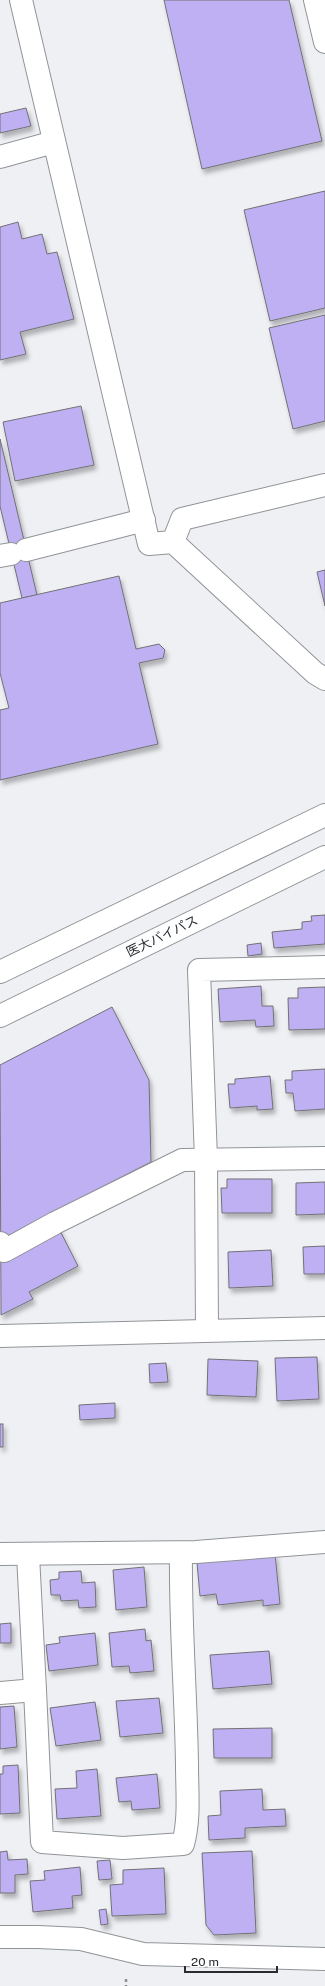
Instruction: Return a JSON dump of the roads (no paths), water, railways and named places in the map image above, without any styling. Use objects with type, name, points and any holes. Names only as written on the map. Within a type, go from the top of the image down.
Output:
[{"type":"street","points":[[20,0],[149,544],[173,542],[315,673],[325,679]]},
{"type":"street","points":[[315,0],[325,42]]},
{"type":"street","points":[[0,157],[54,142]]},
{"type":"street","points":[[173,542],[182,519],[325,485]]},
{"type":"street","points":[[12,553],[144,520]]},
{"type":"street","points":[[0,972],[325,815]]},
{"type":"street","name":"医大バイパス","points":[[0,1016],[325,856]]},
{"type":"street","points":[[207,1330],[206,1159],[199,970],[325,967]]},
{"type":"street","points":[[0,1243],[4,1251],[55,1223],[182,1160],[325,1158]]},
{"type":"street","points":[[0,1336],[325,1328]]},
{"type":"street","points":[[0,1554],[181,1553],[325,1542]]},
{"type":"street","points":[[28,1555],[42,1842],[123,1848],[183,1844],[187,1829],[187,1756],[180,1596],[181,1553]]},
{"type":"street","points":[[0,1693],[35,1690]]},
{"type":"street","points":[[0,1937],[82,1939],[143,1954],[325,1959]]}]
